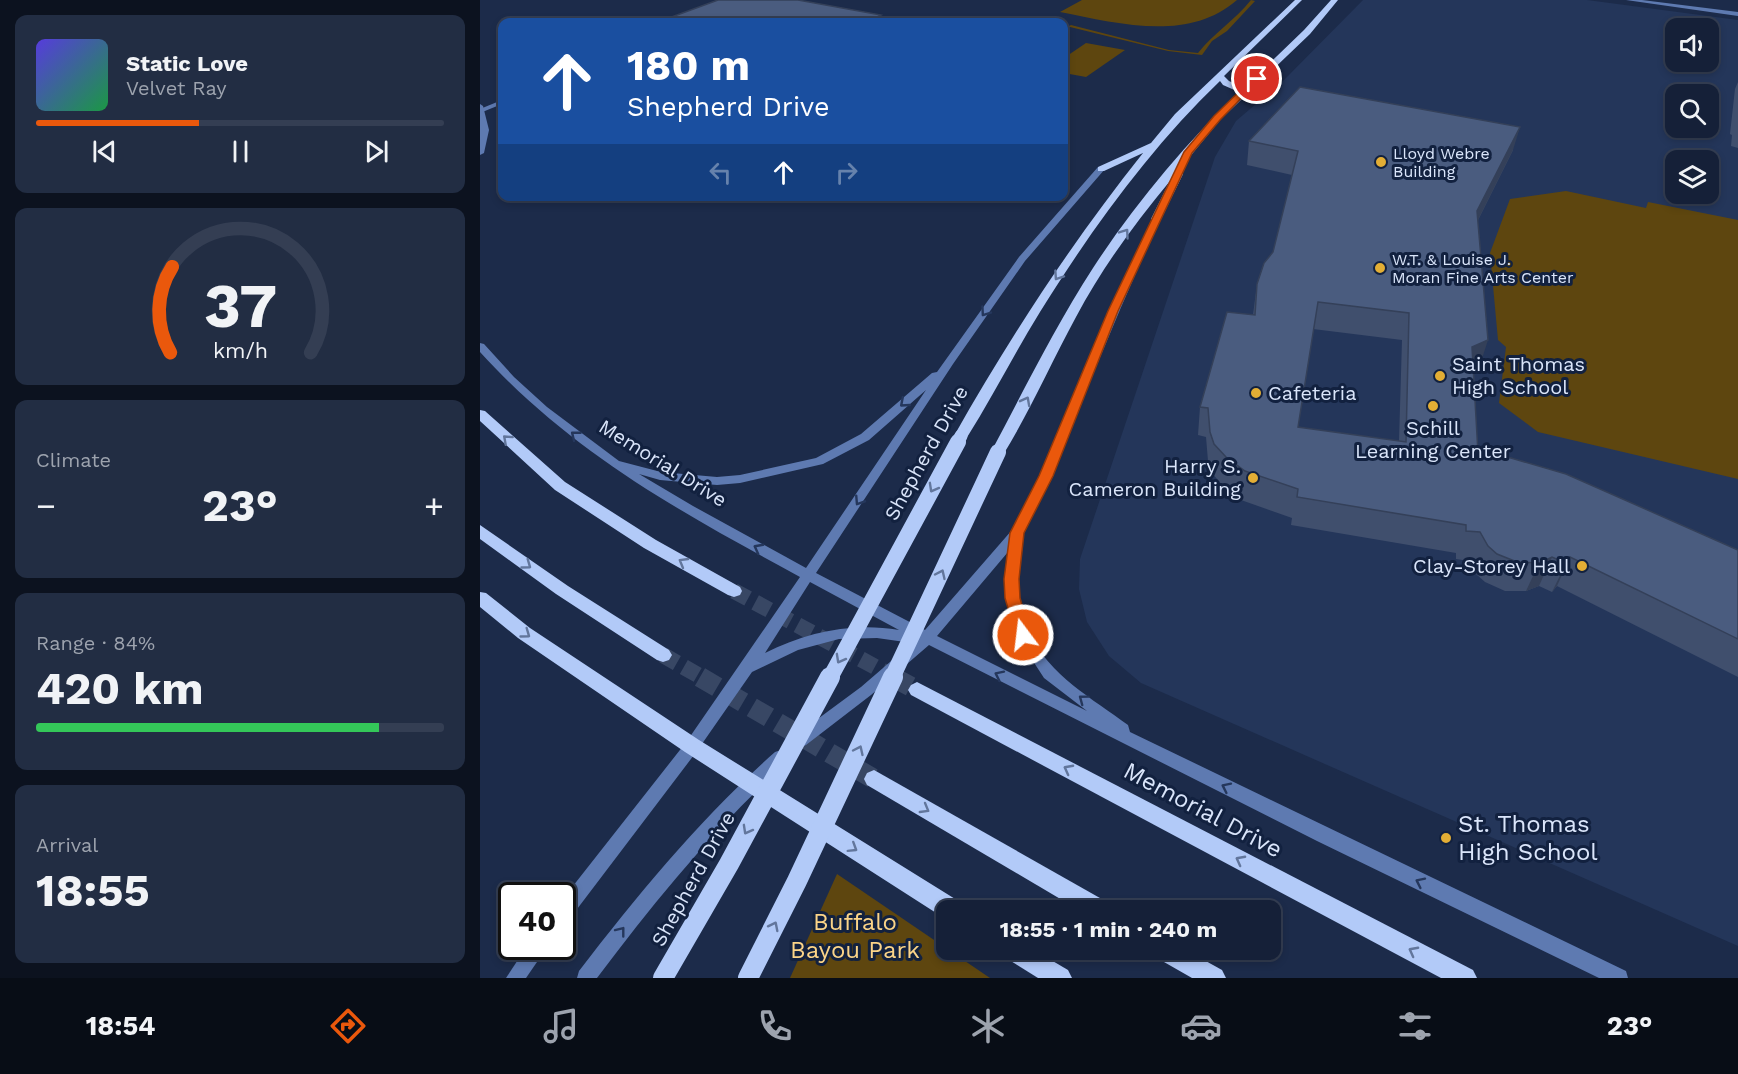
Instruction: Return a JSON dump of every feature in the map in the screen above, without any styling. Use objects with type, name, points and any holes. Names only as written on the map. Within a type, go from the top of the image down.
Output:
[{"type":"main road","name":"Shepherd Drive","points":[[663,978],[729,864],[961,436],[1041,300],[1108,204],[1178,116],[1299,0]]},
{"type":"main road","points":[[748,978],[797,881],[998,452],[1071,315],[1140,210],[1188,152],[1244,91],[1326,12],[1335,0]]},
{"type":"main road","points":[[1220,76],[1227,83],[1244,91]]},
{"type":"main road","points":[[1101,169],[1155,144]]},
{"type":"main road","points":[[1156,219],[1188,152]]},
{"type":"main road","points":[[480,414],[560,486],[650,544],[734,591]]},
{"type":"main road","points":[[480,531],[562,590],[663,655]]},
{"type":"main road","points":[[480,598],[524,633],[692,746],[936,900]]},
{"type":"main road","name":"Memorial Drive","points":[[917,690],[1465,978]]},
{"type":"main road","points":[[874,779],[1082,900]]},
{"type":"main road","points":[[1030,960],[1060,978]]},
{"type":"main road","points":[[1182,960],[1214,978]]},
{"type":"street","points":[[1629,0],[1738,14]]},
{"type":"street","points":[[480,153],[485,130],[481,108],[498,103]]},
{"type":"street","points":[[576,897],[692,746],[747,669],[948,364],[1022,259],[1101,169]]},
{"type":"street","points":[[586,978],[622,929],[750,784],[813,730],[866,691],[926,639],[1017,533],[1046,476],[1113,311],[1156,219]]},
{"type":"street","name":"Memorial Drive","points":[[480,346],[531,399],[605,459],[686,509],[926,639],[1146,747]]},
{"type":"street","points":[[605,459],[660,476],[717,481],[819,461],[865,437],[948,364]]},
{"type":"street","points":[[1017,533],[1011,579],[1013,598],[1023,635],[1049,674],[1146,747],[1491,918],[1619,978]]},
{"type":"street","points":[[747,669],[783,649],[822,636],[870,632],[926,639]]},
{"type":"street","points":[[519,973],[529,960]]},
{"type":"shaded area","name":"Saint Thomas High School","points":[[1363,0],[1587,0],[1738,20],[1738,946],[1141,683],[1109,656],[1087,622],[1079,589],[1080,559],[1215,157],[1236,121],[1284,80]]},
{"type":"green space","points":[[1082,0],[1237,0],[1218,13],[1197,22],[1174,26],[1152,26],[1105,21],[1060,12]]},
{"type":"green space","points":[[1251,0],[1255,1],[1227,31],[1212,41],[1202,55],[1168,51],[1068,28],[1071,25],[1169,50],[1198,53]]},
{"type":"green space","points":[[1086,43],[1125,50],[1086,77],[1068,74],[1068,55]]},
{"type":"green space","points":[[1566,191],[1646,208],[1648,202],[1738,220],[1738,479],[1538,432],[1499,403],[1506,347],[1498,340],[1490,253],[1510,199]]},
{"type":"green space","name":"Buffalo Bayou Park","points":[[837,874],[936,941],[936,960],[964,960],[990,978],[790,978]]},
{"type":"building","points":[[718,0],[798,0],[881,15],[875,18],[669,18]]},
{"type":"building","points":[[1300,87],[1520,127],[1477,211],[1488,340],[1472,347],[1478,453],[1511,458],[1566,474],[1738,550],[1738,639],[1570,557],[1566,563],[1552,557],[1539,563],[1517,562],[1497,554],[1488,546],[1480,532],[1466,531],[1466,525],[1297,497],[1298,489],[1245,471],[1226,457],[1214,444],[1210,432],[1208,408],[1200,407],[1227,312],[1255,315],[1257,284],[1264,263],[1273,252],[1298,151],[1249,141]],"holes":[[[1318,302],[1409,313],[1406,442],[1298,427]]]},
{"type":"tunnel","points":[[734,591],[896,678]]},
{"type":"tunnel","points":[[663,655],[703,678]]},
{"type":"tunnel","points":[[700,677],[874,779]]},
{"type":"tunnel","points":[[893,677],[917,690]]},
{"type":"place","name":"Lloyd Webre Building","points":[[1381,162]]},
{"type":"place","name":"W.T. & Louise J. Moran Fine Arts Center","points":[[1380,268]]},
{"type":"place","name":"Saint Thomas High School","points":[[1440,376]]},
{"type":"place","name":"Cafeteria","points":[[1256,393]]},
{"type":"place","name":"Schill Learning Center","points":[[1433,406]]},
{"type":"place","name":"Harry S. Cameron Building","points":[[1253,478]]},
{"type":"place","name":"Clay-Storey Hall","points":[[1582,566]]},
{"type":"place","name":"St. Thomas High School","points":[[1446,838]]},
{"type":"route","points":[[1023,635],[1013,598],[1011,579],[1017,533],[1046,476],[1113,311],[1188,152],[1217,118],[1257,79]]}]
